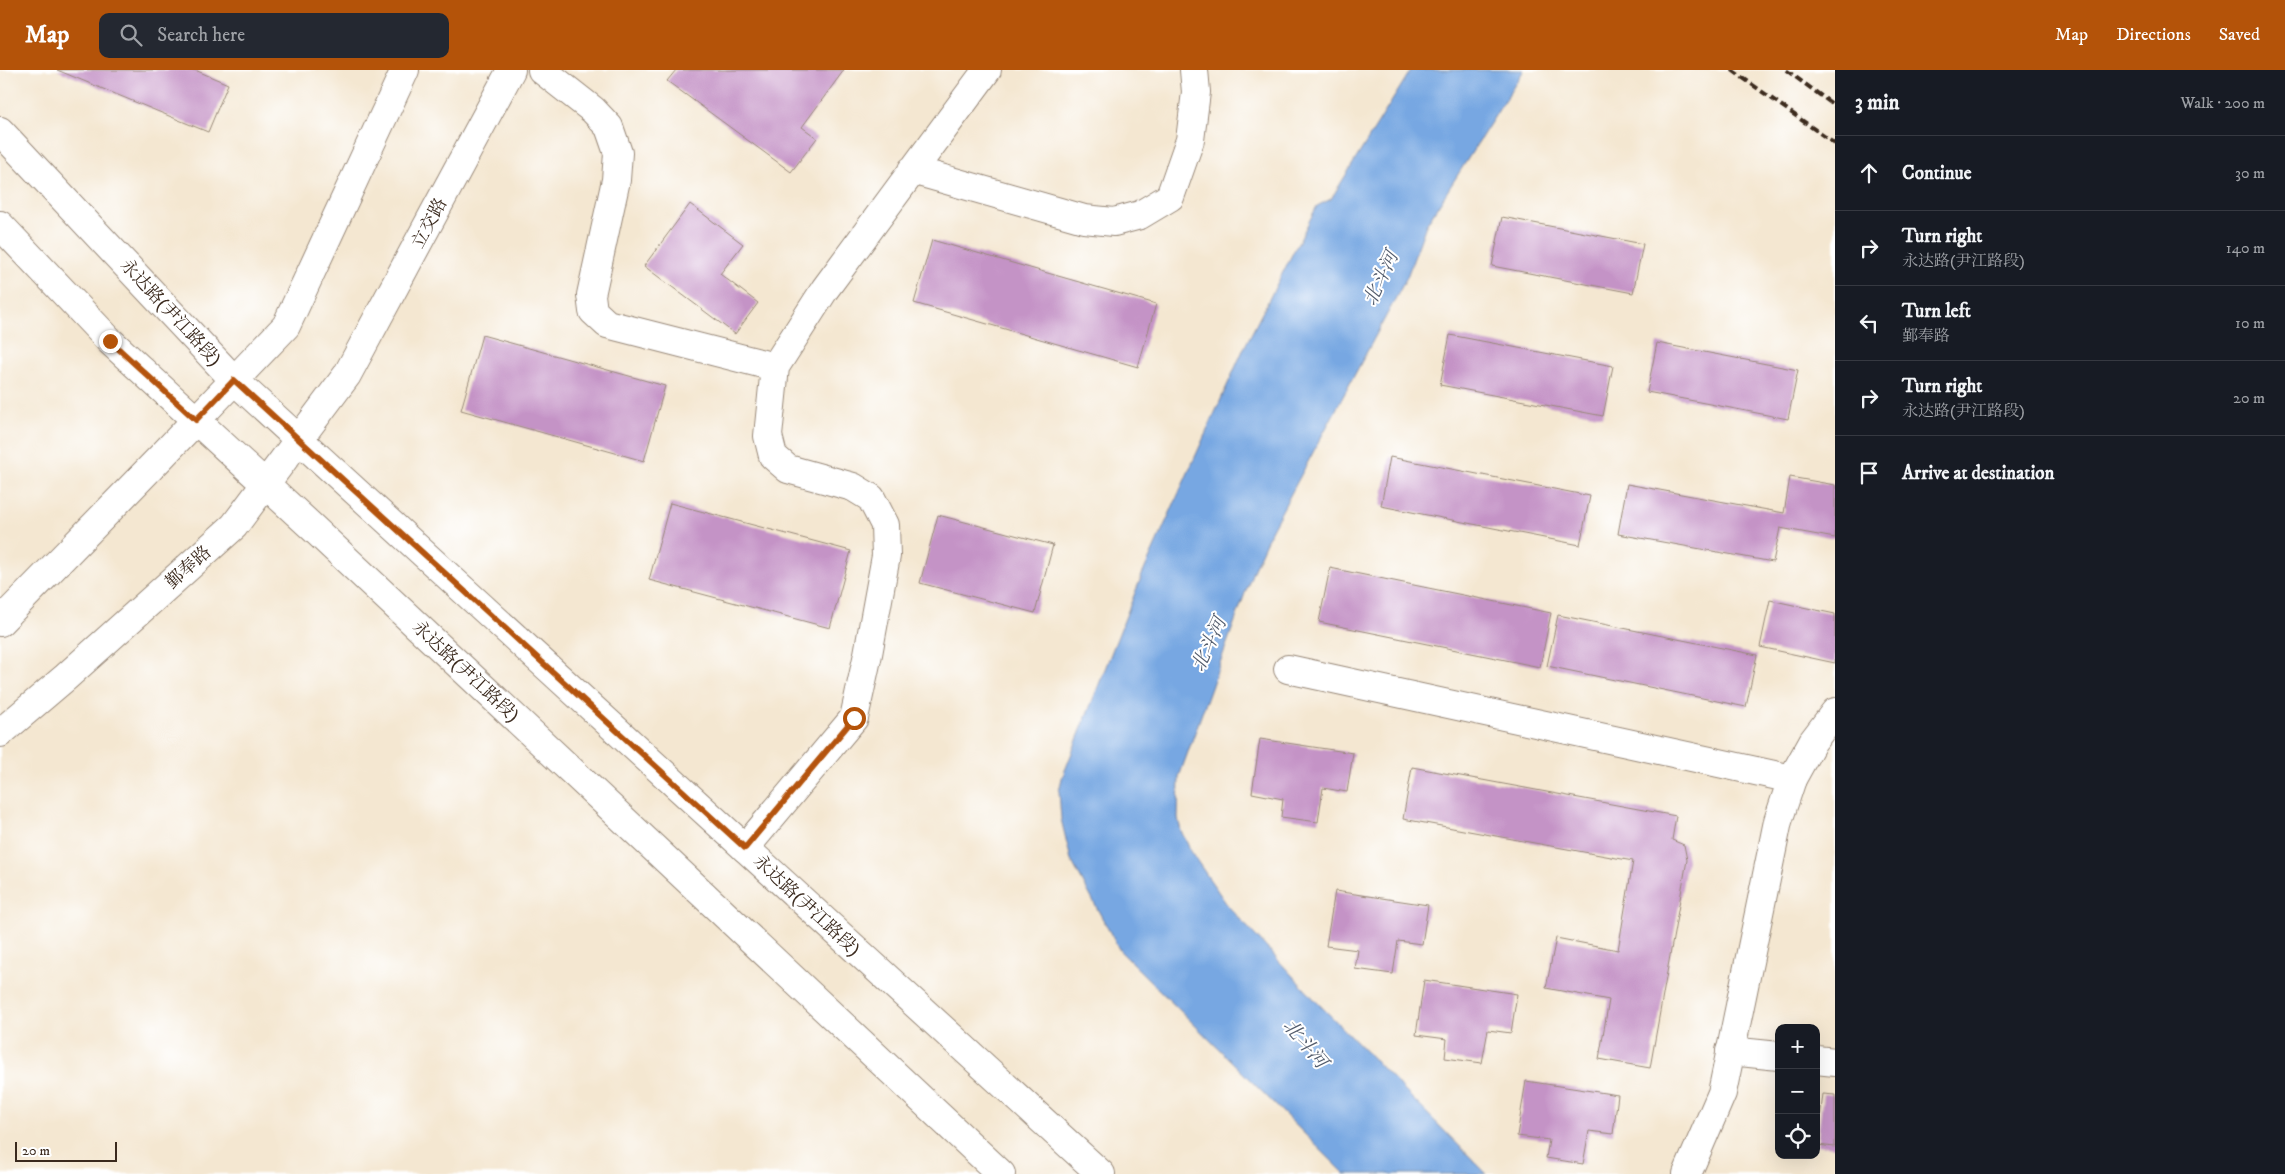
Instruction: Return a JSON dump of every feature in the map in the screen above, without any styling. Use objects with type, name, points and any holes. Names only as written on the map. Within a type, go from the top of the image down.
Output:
[{"type":"main road","points":[[0,622],[286,326],[405,70]]},
{"type":"main road","name":"立交路","points":[[347,375],[511,70]]},
{"type":"main road","points":[[542,70],[593,110],[609,127],[618,153],[616,180],[591,295],[593,311],[606,324],[775,367]]},
{"type":"main road","points":[[745,848],[854,718],[886,556],[885,525],[871,498],[853,487],[788,469],[773,456],[768,436],[775,367],[826,289],[987,70]]},
{"type":"main road","points":[[912,170],[1084,219],[1114,222],[1140,215],[1170,196],[1190,140],[1196,92],[1194,70]]},
{"type":"main road","name":"永达路(尹江路段)","points":[[0,131],[234,380],[1101,1174]]},
{"type":"main road","name":"永达路(尹江路段)","points":[[0,225],[110,341],[1001,1174]]},
{"type":"main road","name":"鄞奉路","points":[[0,733],[66,677],[234,526],[347,375]]},
{"type":"main road","points":[[1288,669],[1792,779]]},
{"type":"main road","points":[[1687,1174],[1722,1093],[1778,821],[1792,779],[1813,741],[1835,712]]},
{"type":"main road","points":[[1730,1051],[1775,1056]]},
{"type":"main road","points":[[1820,1060],[1835,1062]]},
{"type":"water","name":"北斗河","points":[[1411,70],[1524,70],[1426,225],[1407,277],[1271,531],[1253,571],[1179,777],[1178,818],[1181,831],[1193,855],[1228,906],[1315,1000],[1487,1174],[1345,1174],[1120,951],[1071,860],[1061,819],[1059,791],[1062,778],[1142,575],[1244,348],[1317,206],[1331,199]]},
{"type":"building","points":[[57,70],[195,70],[228,84],[208,132]]},
{"type":"building","points":[[676,70],[844,70],[802,127],[817,138],[791,172],[667,81]]},
{"type":"building","points":[[690,204],[743,244],[720,274],[758,303],[735,334],[644,266]]},
{"type":"building","points":[[1502,217],[1643,244],[1633,293],[1492,266]]},
{"type":"building","points":[[932,240],[1156,304],[1138,367],[914,303]]},
{"type":"building","points":[[482,335],[665,386],[644,461],[461,410]]},
{"type":"building","points":[[1450,335],[1613,366],[1603,416],[1440,385]]},
{"type":"building","points":[[1657,343],[1798,370],[1788,419],[1647,392]]},
{"type":"building","points":[[1390,457],[1590,496],[1580,545],[1381,506]]},
{"type":"building","points":[[1790,477],[1835,485],[1835,538],[1780,528],[1773,562],[1618,534],[1627,484],[1784,513]]},
{"type":"building","points":[[670,503],[851,551],[830,628],[649,580]]},
{"type":"building","points":[[938,515],[1053,545],[1035,613],[920,583]]},
{"type":"building","points":[[1330,568],[1551,613],[1540,667],[1319,622]]},
{"type":"building","points":[[1770,600],[1835,614],[1835,663],[1760,647]]},
{"type":"building","points":[[1558,615],[1757,655],[1746,707],[1547,666]]},
{"type":"building","points":[[1260,739],[1353,753],[1347,792],[1323,788],[1318,822],[1281,817],[1283,799],[1252,793]]},
{"type":"building","points":[[1412,767],[1676,816],[1672,840],[1684,845],[1687,860],[1650,1068],[1599,1059],[1609,1000],[1546,988],[1556,938],[1618,950],[1633,861],[1403,819]]},
{"type":"building","points":[[1335,891],[1428,905],[1422,944],[1398,941],[1393,974],[1355,969],[1358,950],[1326,946]]},
{"type":"building","points":[[1424,980],[1517,994],[1511,1033],[1488,1030],[1482,1063],[1445,1058],[1447,1039],[1416,1035]]},
{"type":"building","points":[[1526,1081],[1618,1095],[1613,1134],[1589,1131],[1583,1164],[1546,1158],[1549,1140],[1517,1136]]},
{"type":"building","points":[[1823,1094],[1835,1095],[1835,1147],[1820,1145],[1820,1120]]},
{"type":"railway","points":[[1732,70],[1835,144]]},
{"type":"railway","points":[[1786,70],[1835,106]]},
{"type":"route","points":[[110,341],[196,420],[234,380],[745,848],[854,718]]}]
